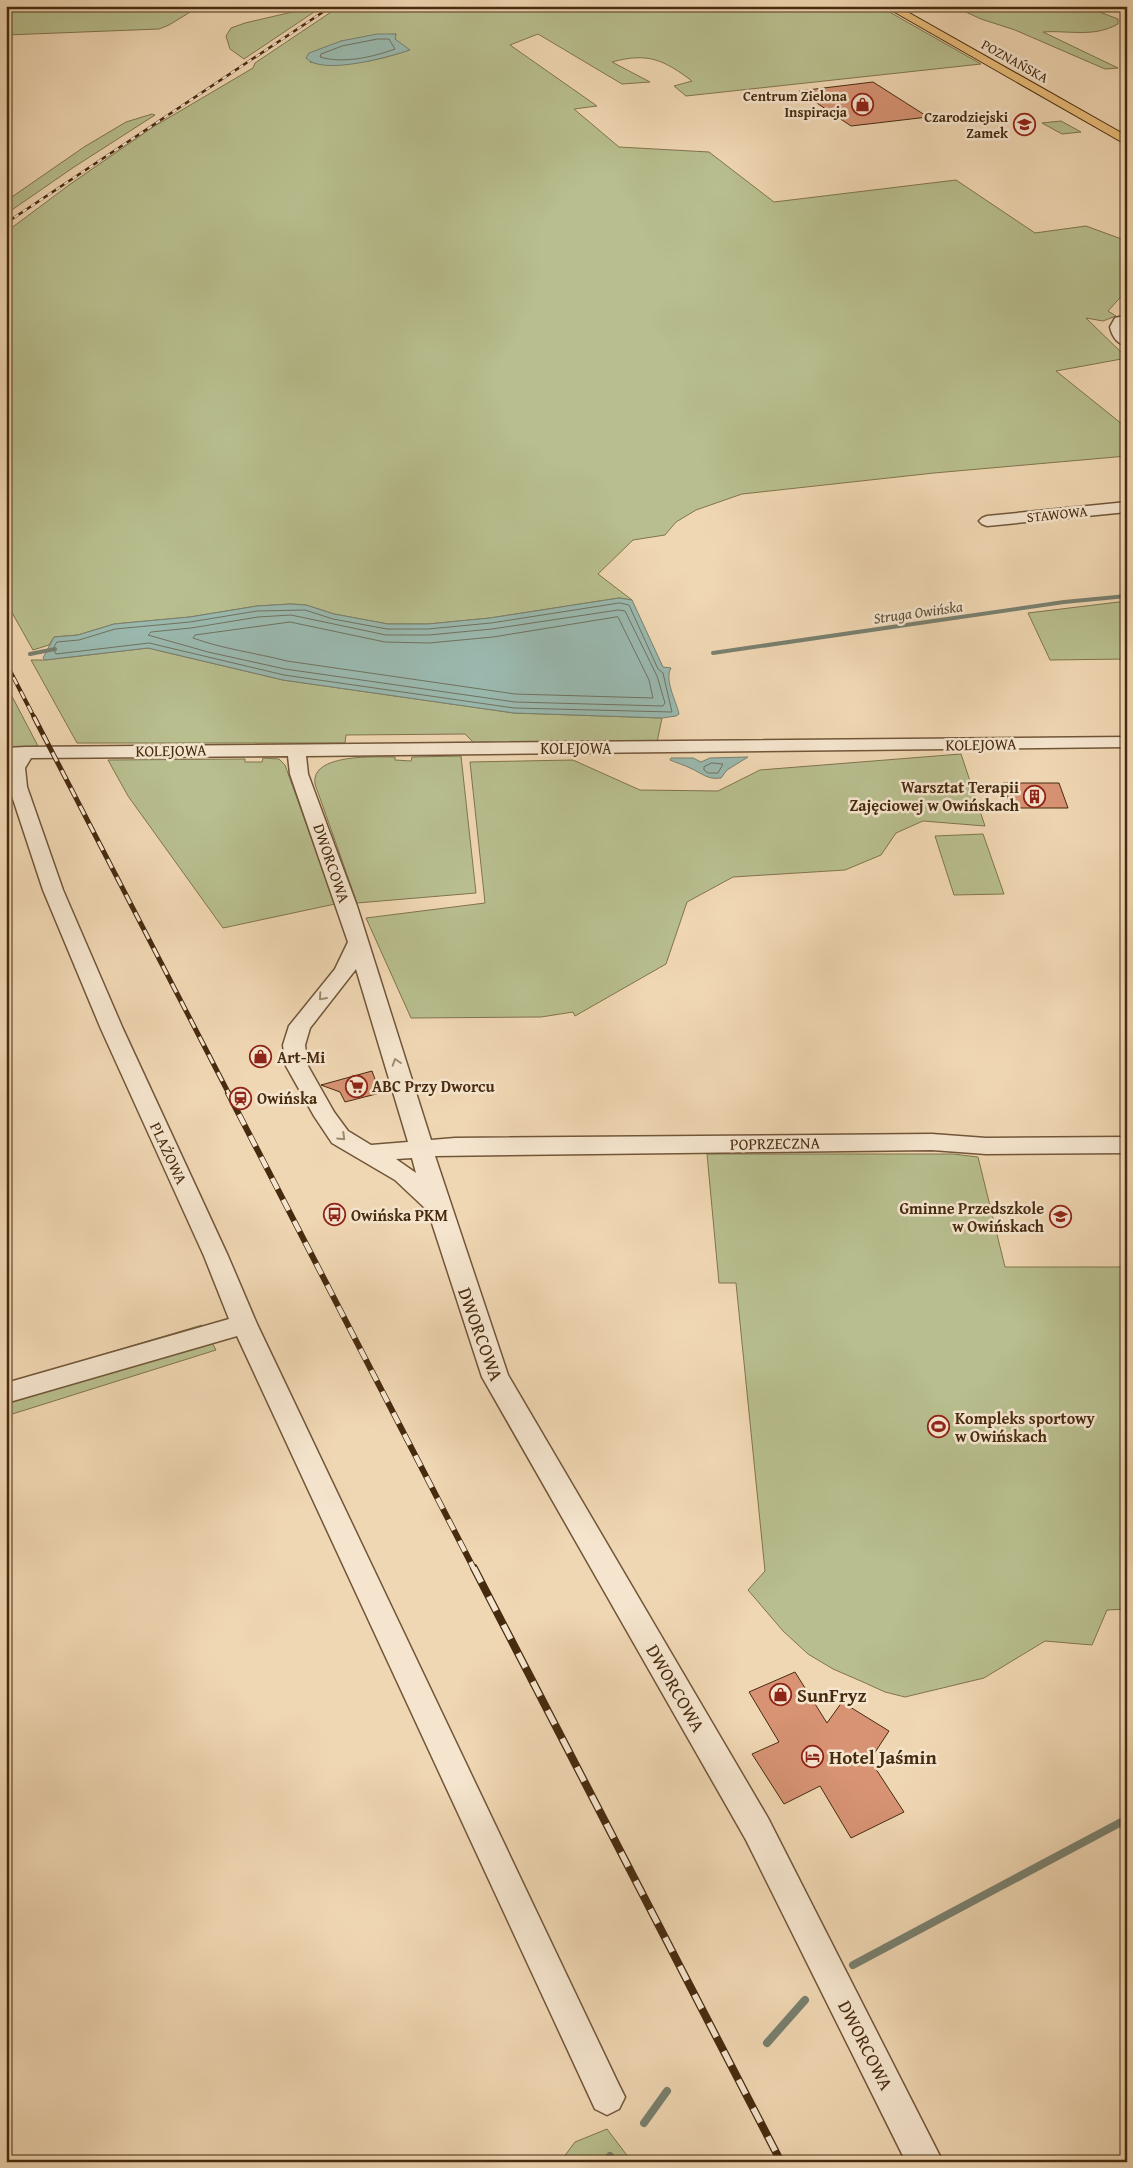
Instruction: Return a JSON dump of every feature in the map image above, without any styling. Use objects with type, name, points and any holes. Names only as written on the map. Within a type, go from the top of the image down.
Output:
[{"type":"main road","name":"POZNAŃSKA","points":[[889,6],[1127,141]]},
{"type":"street","points":[[6,7],[33,6]]},
{"type":"street","points":[[1127,319],[1120,321],[1116,326],[1118,334],[1127,342]]},
{"type":"street","name":"STAWOWA","points":[[986,521],[1127,507]]},
{"type":"street","name":"KOLEJOWA","points":[[16,752],[1127,742]]},
{"type":"street","name":"DWORCOWA","points":[[296,749],[299,774],[358,942],[422,1148],[439,1210],[484,1349],[499,1384],[757,1829],[925,2162]]},
{"type":"street","points":[[304,784],[311,768],[328,749]]},
{"type":"street","name":"PLAŻOWA","points":[[16,752],[18,787],[53,890],[112,1029],[216,1256],[244,1324],[607,2097]]},
{"type":"street","name":"DWORCOWA","points":[[358,942],[350,961],[300,1026],[296,1036],[294,1055],[302,1076],[333,1129],[347,1143],[370,1153],[409,1178],[439,1210]]},
{"type":"street","points":[[338,978],[354,977],[369,981]]},
{"type":"street","points":[[370,1153],[399,1141],[415,1125]]},
{"type":"street","name":"POPRZECZNA","points":[[422,1148],[455,1146],[932,1142],[986,1146],[1127,1145]]},
{"type":"street","name":"DWORCOWA","points":[[370,1153],[422,1148]]},
{"type":"street","points":[[6,1393],[244,1324]]},
{"type":"green space","points":[[6,6],[200,6],[159,29],[6,35]]},
{"type":"green space","points":[[323,6],[244,59],[230,49],[226,36],[231,28]]},
{"type":"green space","points":[[340,6],[879,6],[981,64],[686,96],[674,86],[692,81],[673,68],[655,60],[636,58],[612,62],[650,82],[622,84],[538,34],[510,45],[597,106],[574,109],[619,147],[709,152],[774,202],[956,180],[1035,233],[1086,226],[1127,241],[1127,290],[1108,311],[1116,316],[1103,321],[1086,318],[1127,358],[1056,371],[1127,428],[1127,456],[934,473],[742,494],[696,510],[676,522],[665,535],[633,540],[598,574],[632,600],[619,598],[490,618],[428,624],[388,624],[334,614],[306,605],[257,606],[190,617],[114,624],[78,635],[54,637],[49,645],[33,650],[6,602],[6,232],[69,185],[153,127],[253,68],[255,63]],"holes":[[[396,34],[395,39],[409,50],[385,57],[347,64],[310,62],[341,41]]]},
{"type":"green space","points":[[953,6],[1084,6],[1118,19],[1118,24],[1099,31],[1090,32],[1043,32],[1118,68],[1105,69],[1015,30],[981,19]]},
{"type":"green space","points":[[152,114],[155,115],[74,167],[6,214],[6,201],[84,147],[126,122]]},
{"type":"green space","points":[[1061,121],[1081,132],[1062,134],[1042,123]]},
{"type":"green space","points":[[1127,601],[1127,659],[1050,660],[1028,613]]},
{"type":"green space","points":[[148,648],[283,680],[514,713],[662,718],[657,742],[476,745],[465,734],[346,735],[345,743],[77,743],[31,660]]},
{"type":"green space","points":[[6,685],[38,746],[6,748]]},
{"type":"green space","points":[[961,754],[985,826],[923,821],[896,833],[881,855],[845,870],[733,877],[687,902],[666,964],[575,1016],[573,1012],[541,1017],[411,1018],[366,918],[485,903],[470,762],[573,760],[640,790],[718,791],[760,770]]},
{"type":"green space","points":[[461,756],[476,893],[357,903],[315,784],[316,774],[323,767],[333,762],[360,757],[395,757],[395,760],[411,761],[412,757]]},
{"type":"green space","points":[[263,758],[279,759],[285,765],[335,904],[223,928],[128,796],[108,760],[245,759],[245,762],[262,762]]},
{"type":"green space","points":[[983,834],[1004,894],[954,895],[935,836]]},
{"type":"green space","name":"Kompleks sportowy w Owińskach","points":[[707,1154],[953,1154],[978,1157],[1005,1267],[1127,1267],[1127,1609],[1107,1610],[1092,1645],[1045,1641],[984,1678],[905,1697],[885,1692],[833,1669],[808,1654],[783,1631],[748,1590],[765,1571],[736,1283],[719,1283]]},
{"type":"green space","points":[[202,1325],[216,1350],[6,1416],[6,1383]]},
{"type":"green space","points":[[607,2129],[632,2162],[560,2162],[575,2142]]},
{"type":"water","points":[[377,34],[396,34],[395,39],[410,50],[387,57],[340,65],[314,63],[306,58],[309,53],[341,41]]},
{"type":"water","points":[[619,598],[632,600],[663,667],[671,668],[669,673],[670,684],[679,714],[676,716],[662,718],[514,713],[283,680],[148,648],[45,660],[43,658],[54,637],[78,635],[114,624],[190,617],[257,606],[306,605],[334,614],[388,624],[428,624],[490,618]]},
{"type":"water","points":[[748,757],[727,770],[721,778],[708,777],[670,760],[671,758],[693,758],[701,762],[710,758]]},
{"type":"building","name":"Centrum Zielona Inspiracja","points":[[873,82],[928,117],[851,126],[799,91]]},
{"type":"building","name":"Warsztat Terapii Zajęciowej w Owińskach","points":[[1003,783],[1059,783],[1068,808],[1011,808]]},
{"type":"building","name":"ABC Przy Dworcu","points":[[372,1071],[380,1093],[345,1102],[340,1092],[321,1085]]},
{"type":"building","name":"Hotel Jaśmin","points":[[795,1672],[827,1723],[842,1702],[889,1731],[870,1760],[904,1812],[851,1838],[820,1786],[784,1804],[752,1754],[779,1742],[749,1692]]},
{"type":"waterway","name":"Struga Owińska","points":[[713,653],[1064,602],[1127,596]]},
{"type":"waterway","points":[[30,654],[55,649]]},
{"type":"waterway","points":[[853,1965],[1127,1819]]},
{"type":"waterway","points":[[767,2043],[805,2000]]},
{"type":"waterway","points":[[644,2123],[667,2091]]},
{"type":"waterway","points":[[606,2162],[610,2156]]},
{"type":"railway","points":[[6,223],[332,6]]},
{"type":"railway","points":[[6,663],[35,719]]},
{"type":"railway","points":[[34,717],[229,1094]]},
{"type":"railway","points":[[228,1093],[474,1569]]},
{"type":"railway","points":[[474,1568],[781,2162]]},
{"type":"place","name":"Centrum Zielona Inspiracja","points":[[863,104]]},
{"type":"place","name":"Czarodziejski Zamek","points":[[1024,125]]},
{"type":"place","name":"Warsztat Terapii Zajęciowej w Owińskach","points":[[1035,796]]},
{"type":"place","name":"Art-Mi","points":[[261,1057]]},
{"type":"place","name":"ABC Przy Dworcu","points":[[356,1086]]},
{"type":"place","name":"Owińska","points":[[241,1098]]},
{"type":"place","name":"Owińska PKM","points":[[335,1215]]},
{"type":"place","name":"Gminne Przedszkole w Owińskach","points":[[1060,1217]]},
{"type":"place","name":"Kompleks sportowy w Owińskach","points":[[939,1427]]},
{"type":"place","name":"SunFryz","points":[[781,1695]]},
{"type":"place","name":"Hotel Jaśmin","points":[[813,1757]]}]
